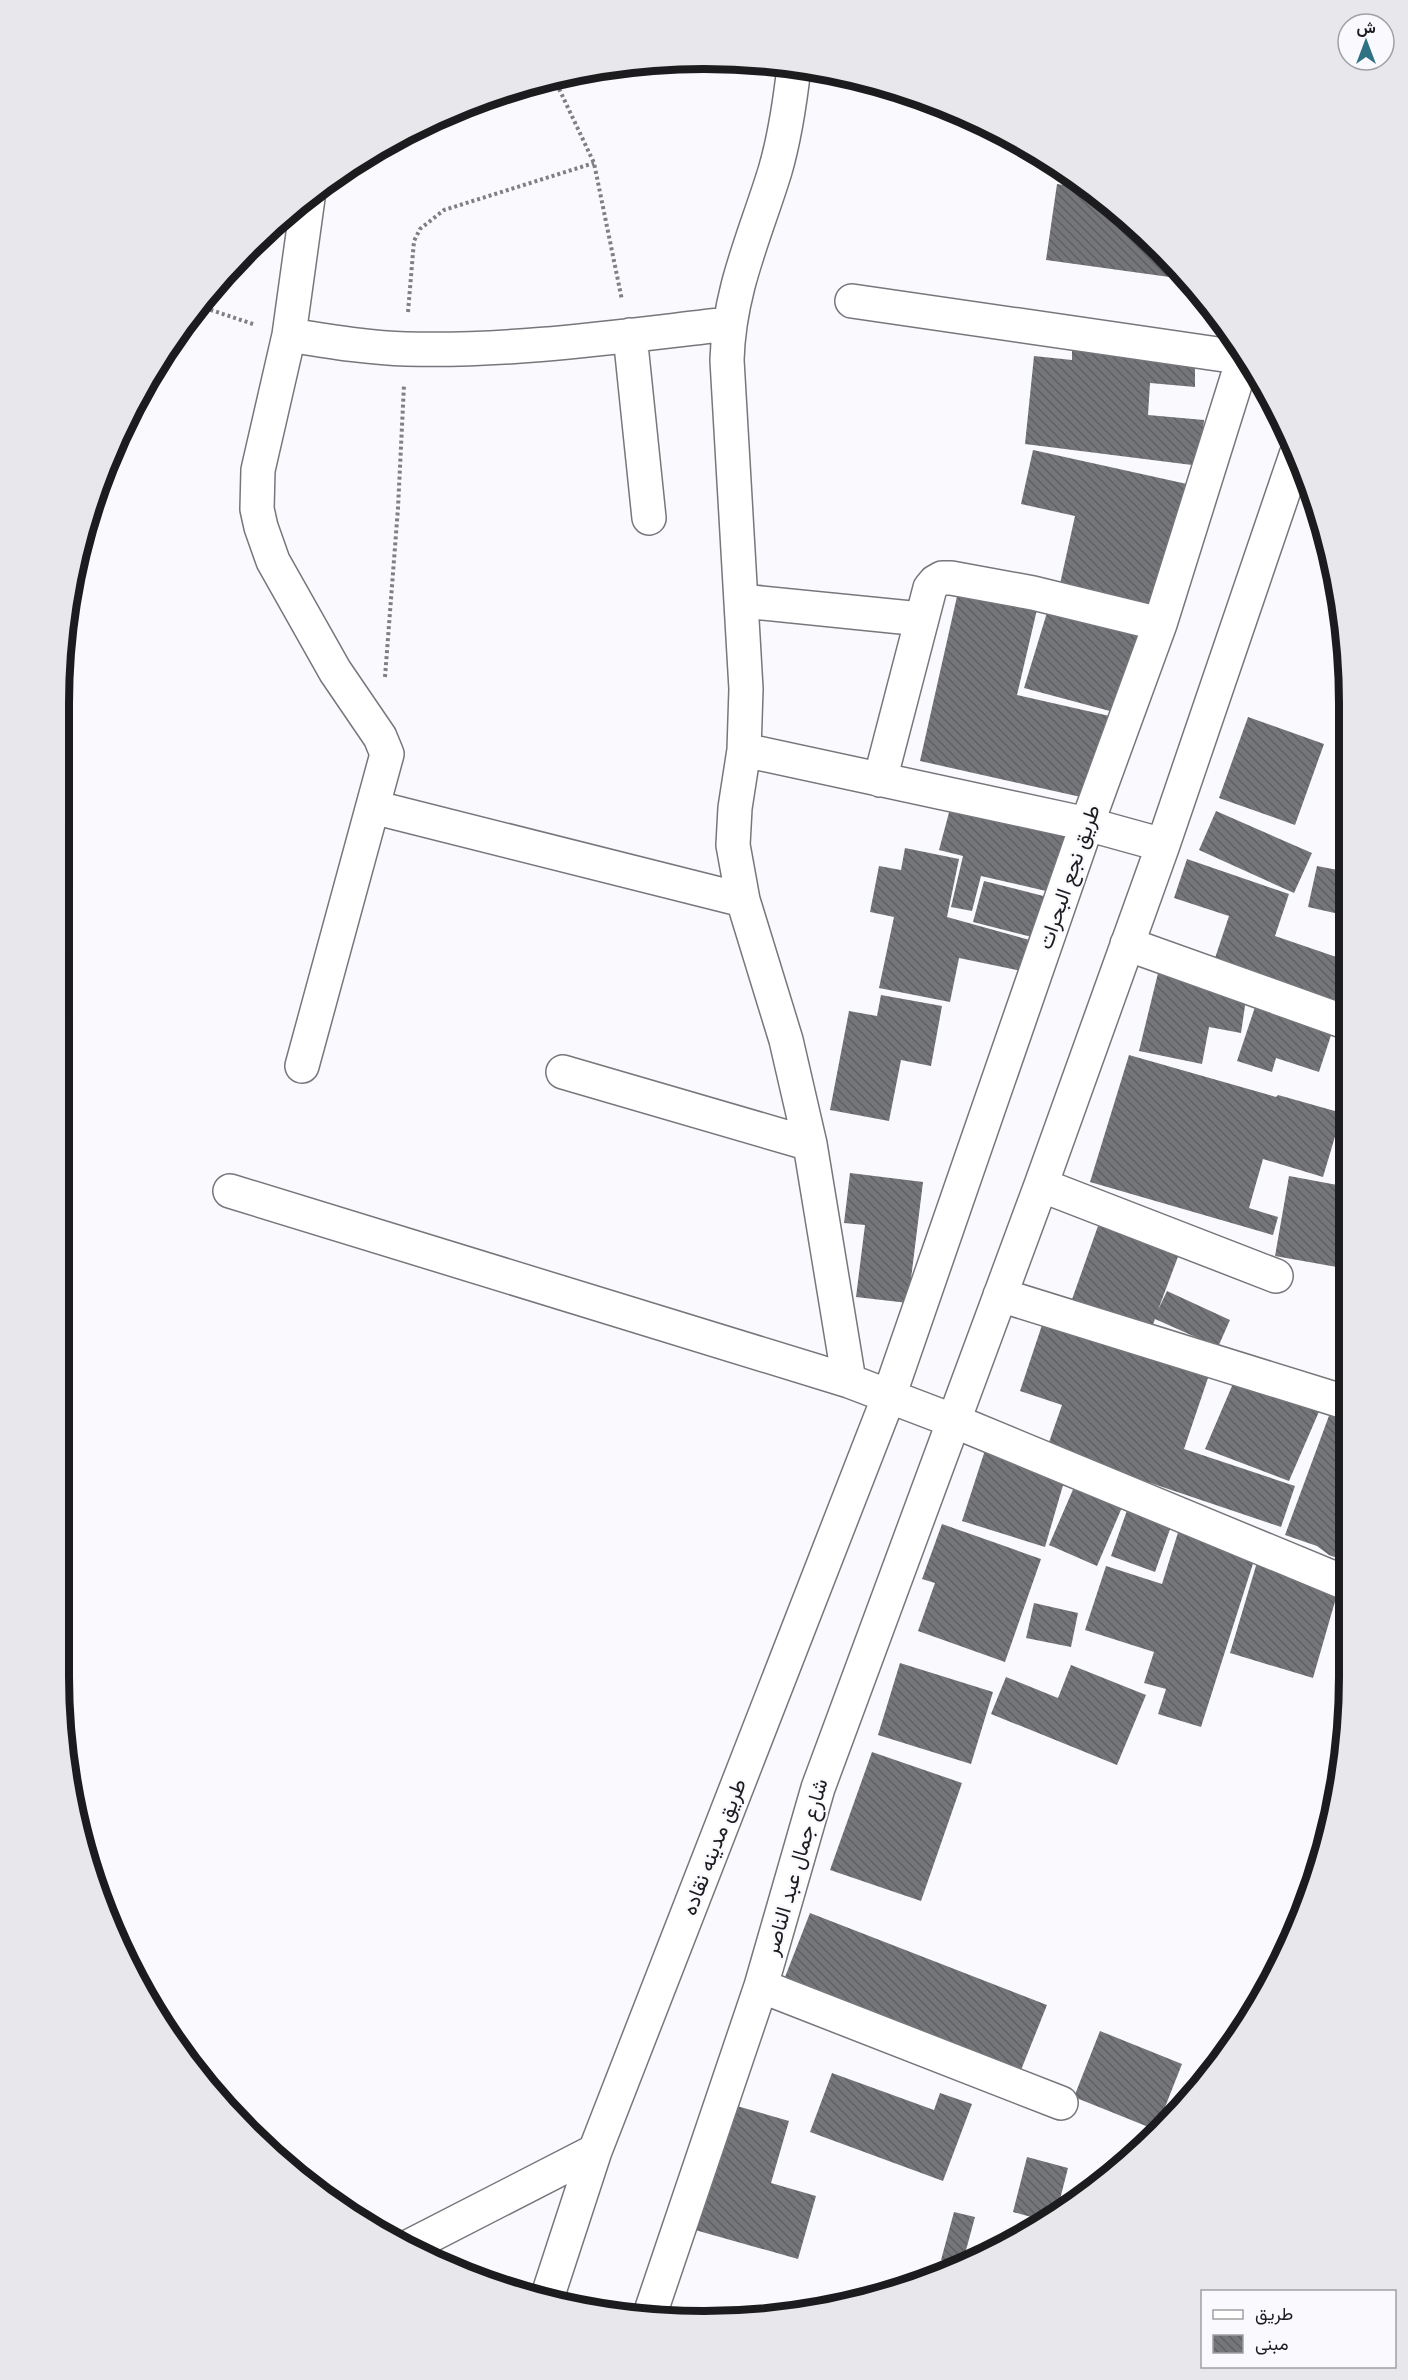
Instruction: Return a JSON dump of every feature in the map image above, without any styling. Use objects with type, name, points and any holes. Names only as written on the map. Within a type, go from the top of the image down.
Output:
[{"type":"street","points":[[793,75],[782,141],[742,267],[729,324],[727,360],[746,690],[744,750],[735,808],[733,845],[743,900],[786,1040],[810,1144],[849,1381]]},
{"type":"street","points":[[302,1066],[386,762],[385,746],[335,670],[273,561],[257,509],[258,470],[289,336],[307,209]]},
{"type":"street","points":[[852,301],[1235,356]]},
{"type":"street","points":[[289,336],[405,349],[499,347],[630,336],[729,324]]},
{"type":"street","points":[[630,336],[649,518]]},
{"type":"street","name":"طريق نجع البحرات","points":[[889,1396],[1086,824],[1161,624],[1241,366]]},
{"type":"street","points":[[954,1421],[1163,845],[1293,465]]},
{"type":"street","points":[[880,780],[930,588],[942,578],[1033,593],[1161,624]]},
{"type":"street","points":[[742,601],[921,620]]},
{"type":"street","points":[[744,750],[1086,824],[1163,845]]},
{"type":"street","points":[[373,807],[743,900]]},
{"type":"street","points":[[1127,944],[1339,1020]]},
{"type":"street","points":[[563,1072],[810,1144]]},
{"type":"street","points":[[1041,1185],[1276,1276]]},
{"type":"street","points":[[230,1191],[849,1381],[954,1421],[1339,1580]]},
{"type":"street","points":[[1000,1295],[1339,1401]]},
{"type":"street","name":"طريق مدينه نقاده","points":[[549,2291],[595,2151],[889,1396]]},
{"type":"street","name":"شارع جمال عبد الناصر","points":[[652,2309],[761,1986],[818,1788],[954,1421]]},
{"type":"street","points":[[761,1986],[1061,2103]]},
{"type":"street","points":[[417,2243],[595,2151]]},
{"type":"path","points":[[558,86],[594,163],[630,336]]},
{"type":"path","points":[[384,680],[398,508],[405,349],[414,241],[420,229],[444,210],[594,163]]},
{"type":"path","points":[[207,308],[289,336]]},
{"type":"building","points":[[1057,184],[1072,186],[1091,200],[1153,255],[1174,278],[1046,260]]},
{"type":"building","points":[[1072,339],[1195,356],[1195,387],[1150,383],[1148,415],[1204,420],[1200,466],[1025,444],[1034,356],[1072,360]]},
{"type":"building","points":[[1033,450],[1187,484],[1158,616],[1058,593],[1075,516],[1021,504]]},
{"type":"building","points":[[960,583],[1039,601],[1017,695],[1114,717],[1090,799],[920,761]]},
{"type":"building","points":[[1049,606],[1150,631],[1121,714],[1024,688]]},
{"type":"building","points":[[1248,717],[1324,744],[1295,825],[1219,798]]},
{"type":"building","points":[[951,805],[1073,830],[1059,894],[981,876],[972,911],[951,907],[963,856],[939,850]]},
{"type":"building","points":[[1216,811],[1312,853],[1294,893],[1199,850]]},
{"type":"building","points":[[905,848],[959,859],[947,917],[1037,942],[1026,972],[959,958],[950,1002],[879,988],[894,917],[870,912],[879,866],[901,870]]},
{"type":"building","points":[[1187,859],[1289,894],[1275,936],[1339,958],[1339,1010],[1212,967],[1229,916],[1174,898]]},
{"type":"building","points":[[1317,866],[1339,870],[1339,914],[1308,907]]},
{"type":"building","points":[[984,881],[1055,899],[1040,939],[973,922]]},
{"type":"building","points":[[1159,969],[1246,999],[1241,1033],[1209,1027],[1202,1064],[1139,1051]]},
{"type":"building","points":[[881,995],[942,1006],[931,1066],[901,1060],[889,1121],[830,1110],[849,1011],[877,1016]]},
{"type":"building","points":[[1258,998],[1335,1023],[1319,1072],[1276,1058],[1272,1072],[1237,1061]]},
{"type":"building","points":[[1129,1055],[1276,1097],[1278,1095],[1339,1112],[1339,1123],[1323,1177],[1263,1159],[1249,1208],[1278,1217],[1273,1235],[1090,1182]]},
{"type":"building","points":[[850,1173],[923,1182],[908,1303],[856,1297],[865,1225],[844,1223]]},
{"type":"building","points":[[1289,1176],[1339,1185],[1339,1267],[1275,1256]]},
{"type":"building","points":[[1098,1226],[1179,1254],[1158,1310],[1167,1291],[1230,1320],[1218,1347],[1155,1319],[1150,1333],[1070,1305]]},
{"type":"building","points":[[1046,1313],[1211,1369],[1184,1449],[1295,1486],[1281,1527],[1047,1448],[1062,1405],[1020,1391]]},
{"type":"building","points":[[1238,1372],[1321,1407],[1289,1481],[1205,1449]]},
{"type":"building","points":[[1330,1413],[1339,1416],[1339,1559],[1329,1555],[1317,1546],[1285,1535]]},
{"type":"building","points":[[988,1441],[1066,1475],[1045,1547],[962,1521]]},
{"type":"building","points":[[1078,1478],[1126,1498],[1097,1566],[1049,1545]]},
{"type":"building","points":[[1131,1499],[1175,1515],[1155,1572],[1111,1556]]},
{"type":"building","points":[[942,1524],[1041,1559],[1005,1662],[918,1631],[935,1583],[922,1579]]},
{"type":"building","points":[[1180,1526],[1257,1551],[1201,1727],[1158,1714],[1166,1689],[1144,1683],[1154,1652],[1085,1630],[1106,1566],[1162,1584]]},
{"type":"building","points":[[1258,1559],[1339,1584],[1313,1678],[1230,1653]]},
{"type":"building","points":[[1034,1603],[1078,1613],[1071,1647],[1026,1638]]},
{"type":"building","points":[[900,1663],[993,1692],[971,1764],[878,1735]]},
{"type":"building","points":[[1071,1665],[1146,1695],[1117,1765],[991,1714],[1006,1677],[1058,1698]]},
{"type":"building","points":[[872,1752],[962,1783],[921,1901],[830,1870]]},
{"type":"building","points":[[810,1913],[1047,2005],[1021,2070],[785,1977]]},
{"type":"building","points":[[1100,2031],[1182,2064],[1162,2116],[1150,2128],[1074,2097]]},
{"type":"building","points":[[832,2073],[934,2110],[940,2093],[972,2104],[943,2181],[810,2132]]},
{"type":"building","points":[[723,2102],[789,2121],[771,2183],[816,2196],[798,2259],[688,2228]]},
{"type":"building","points":[[1027,2157],[1068,2168],[1059,2202],[1034,2218],[1013,2212]]},
{"type":"building","points":[[954,2212],[975,2217],[965,2255],[949,2262],[941,2260]]}]
